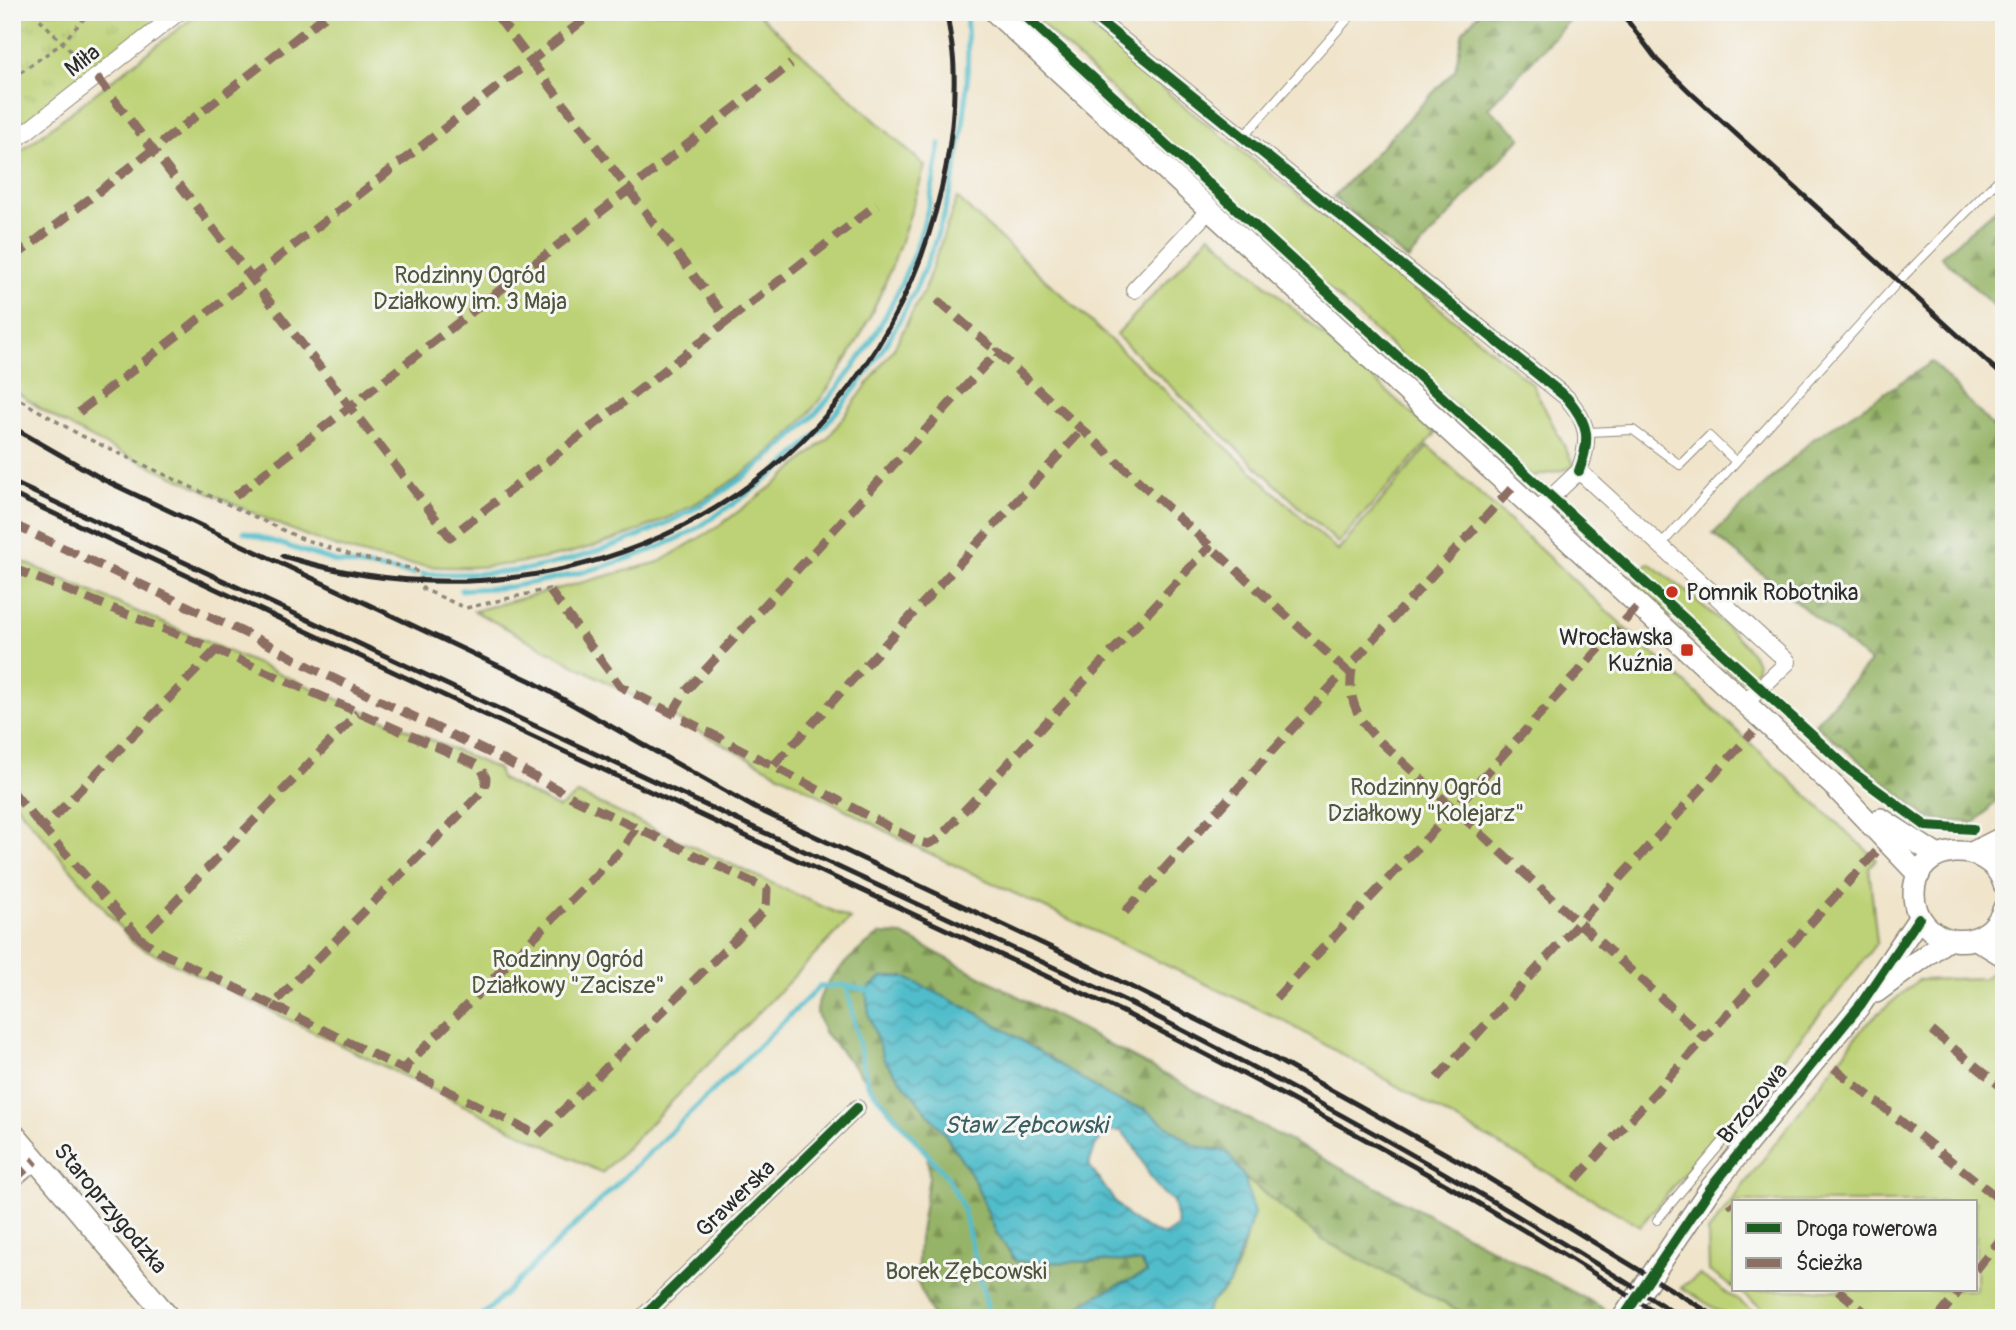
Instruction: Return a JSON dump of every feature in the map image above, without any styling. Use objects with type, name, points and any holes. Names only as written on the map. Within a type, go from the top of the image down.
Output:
[{"type":"main road","points":[[995,12],[1745,703],[1836,789],[1919,875]]},
{"type":"main road","points":[[1836,789],[1938,856]]},
{"type":"main road","points":[[1974,852],[2004,837]]},
{"type":"main road","points":[[2003,881],[1986,859],[1974,852],[1950,851],[1938,856],[1919,875],[1914,897],[1919,918],[1927,928],[1947,940],[1976,939],[2004,956]]},
{"type":"main road","points":[[1976,939],[1995,925],[2003,914]]},
{"type":"main road","name":"Brzozowa","points":[[1623,1318],[1685,1225],[1745,1144],[1861,1004],[1919,918]]},
{"type":"main road","name":"Brzozowa","points":[[1861,1004],[1947,940]]},
{"type":"main road","name":"Staroprzygodzka","points":[[12,1132],[169,1318]]},
{"type":"street","name":"Miła","points":[[12,143],[180,12]]},
{"type":"street","points":[[1089,13],[1567,398],[1580,413],[1588,432],[1579,471],[1537,511]]},
{"type":"street","points":[[1134,290],[1210,209]]},
{"type":"street","points":[[1579,471],[1788,662],[1745,703]]},
{"type":"street","name":"Grawerska","points":[[642,1318],[857,1108]]},
{"type":"street","points":[[12,1181],[37,1160]]},
{"type":"lane","points":[[1244,136],[1354,12]]},
{"type":"lane","points":[[1661,545],[1899,281],[2004,174]]},
{"type":"lane","points":[[1588,432],[1633,430],[1680,466],[1709,436],[1735,461]]},
{"type":"lane","points":[[1657,1220],[1730,1133],[1745,1144]]},
{"type":"path","points":[[33,12],[61,44],[97,77]]},
{"type":"path","points":[[12,78],[61,44],[90,12]]},
{"type":"path","points":[[12,395],[80,435],[300,538],[354,556],[414,569],[420,576],[423,589],[466,608],[549,589],[550,591]]},
{"type":"green space","points":[[12,12],[172,12],[12,136]]},
{"type":"green space","name":"Rodzinny Ogród Działkowy im. 3 Maja","points":[[200,12],[756,12],[925,166],[884,286],[856,344],[821,398],[784,440],[738,477],[686,509],[630,534],[571,553],[511,564],[452,567],[396,562],[345,549],[273,522],[99,442],[52,416],[12,389],[12,158]]},
{"type":"green space","points":[[1028,12],[1072,12],[1186,108],[1375,255],[1532,384],[1575,467],[1533,477]]},
{"type":"green space","points":[[1480,12],[1577,12],[1488,108],[1521,137],[1408,260],[1333,197],[1455,70],[1463,31]]},
{"type":"green space","name":"Rodzinny Ogród Działkowy \"Kolejarz\"","points":[[957,198],[1338,551],[1428,446],[1876,859],[1869,867],[1877,942],[1841,990],[1640,1226],[1282,1020],[912,845],[474,611],[659,562],[719,526],[779,481],[828,438],[894,348],[924,290]]},
{"type":"green space","points":[[2004,202],[2004,316],[1941,256]]},
{"type":"green space","points":[[1210,235],[1435,434],[1338,543],[1116,335]]},
{"type":"green space","points":[[1932,362],[2004,439],[2004,793],[1975,823],[1929,819],[1815,724],[1870,662],[1713,534],[1812,440]]},
{"type":"green space","name":"Rodzinny Ogród Działkowy \"Zacisze\"","points":[[12,557],[498,769],[501,779],[559,808],[578,794],[850,919],[602,1173],[134,944],[12,800]]},
{"type":"green space","points":[[1648,563],[1690,595],[1742,642],[1757,664],[1754,674],[1744,680],[1735,677],[1638,587],[1636,577]]},
{"type":"green space","name":"Borek Zębcowski","points":[[881,934],[903,935],[1605,1309],[1599,1318],[1472,1318],[1323,1240],[1245,1178],[1227,1152],[1195,1146],[1144,1109],[1115,1100],[983,1016],[904,977],[945,1134],[972,1175],[996,1232],[1015,1261],[1142,1262],[1147,1273],[1094,1298],[1071,1318],[933,1318],[917,1281],[919,1239],[929,1176],[927,1151],[824,1032],[817,1013],[824,988],[832,977]]},
{"type":"green space","points":[[1997,969],[2004,974],[2004,1318],[1777,1318],[1740,1292],[1978,1292],[1978,1200],[1732,1200],[1866,1024],[1918,980],[1984,978]]},
{"type":"green space","points":[[1245,1178],[1323,1240],[1472,1318],[1204,1318],[1208,1306],[1229,1284],[1240,1259],[1253,1214]]},
{"type":"green space","points":[[1732,1200],[1732,1287],[1709,1271],[1708,1232]]},
{"type":"green space","points":[[1700,1275],[1763,1318],[1730,1318],[1681,1287]]},
{"type":"water","name":"Staw Zębcowski","points":[[883,977],[904,977],[983,1016],[1115,1100],[1144,1109],[1195,1146],[1227,1152],[1245,1178],[1254,1214],[1229,1284],[1208,1306],[1204,1318],[1071,1318],[1094,1298],[1147,1273],[1142,1263],[1016,1261],[996,1232],[972,1175],[945,1134],[884,1060],[869,1016],[866,990]],"holes":[[[1107,1131],[1121,1131],[1135,1148],[1150,1177],[1173,1201],[1178,1226],[1165,1235],[1151,1231],[1129,1217],[1089,1165],[1095,1146]]]},
{"type":"waterway","points":[[461,590],[508,587],[574,574],[640,555],[681,537],[730,506],[787,462],[837,411],[880,354],[914,291],[941,225],[958,156],[967,84],[966,12]]},
{"type":"waterway","points":[[422,574],[480,574],[524,570],[606,548],[670,521],[730,487],[784,445],[831,396],[871,341],[903,279],[927,212],[940,144]]},
{"type":"waterway","points":[[244,532],[336,562],[414,574]]},
{"type":"waterway","points":[[480,1318],[819,987],[841,985],[866,990]]},
{"type":"waterway","points":[[847,986],[867,1084],[948,1178],[962,1206],[990,1318]]},
{"type":"railway","points":[[283,556],[382,577],[480,580],[574,566],[664,536],[745,489],[817,426],[876,349],[921,257],[942,188],[953,118],[954,63],[947,12]]},
{"type":"railway","points":[[1621,12],[1657,60],[1692,94],[2004,377]]},
{"type":"railway","points":[[12,427],[104,480],[208,529]]},
{"type":"railway","points":[[12,482],[1128,1002],[1409,1153],[1547,1233],[1682,1318]]},
{"type":"railway","points":[[12,494],[1123,1012],[1393,1154],[1525,1231],[1654,1312]]},
{"type":"railway","points":[[199,525],[531,681],[755,808],[1071,957],[1270,1056],[1475,1170],[1718,1318]]},
{"type":"marked path","points":[[12,259],[330,12]]},
{"type":"marked path","points":[[97,77],[450,537],[728,321],[494,12]]},
{"type":"marked path","points":[[79,412],[594,12]]},
{"type":"marked path","points":[[235,496],[791,64]]},
{"type":"marked path","points":[[728,321],[877,204]]},
{"type":"marked path","points":[[937,300],[997,352]]},
{"type":"marked path","points":[[672,714],[685,692],[997,352],[1346,670],[1124,913]]},
{"type":"marked path","points":[[774,765],[1082,430]]},
{"type":"marked path","points":[[1512,488],[1354,661],[1351,682],[1353,701],[1361,719],[1374,736],[1705,1038],[1877,851]]},
{"type":"marked path","points":[[12,524],[264,642],[316,670],[500,758],[573,798],[767,889],[766,909],[538,1135],[403,1069],[624,847],[636,827]]},
{"type":"marked path","points":[[550,591],[620,686],[916,841],[928,844],[937,840],[1211,545]]},
{"type":"marked path","points":[[12,568],[216,650],[480,766],[486,778],[485,789],[272,1005],[403,1069]]},
{"type":"marked path","points":[[1276,998],[1455,808],[1639,605]]},
{"type":"marked path","points":[[140,938],[43,828],[216,650]]},
{"type":"marked path","points":[[272,1005],[160,952],[140,938],[358,713]]},
{"type":"marked path","points":[[1437,1078],[1753,732]]},
{"type":"marked path","points":[[12,791],[43,828]]},
{"type":"marked path","points":[[1932,1031],[2004,1089]]},
{"type":"marked path","points":[[1576,1179],[1705,1038]]},
{"type":"marked path","points":[[1834,1068],[2004,1203]]},
{"type":"marked path","points":[[12,1181],[36,1160]]},
{"type":"marked path","points":[[1978,1268],[2004,1235]]},
{"type":"marked path","points":[[1840,1292],[1872,1318]]},
{"type":"marked path","points":[[1938,1318],[1958,1292]]},
{"type":"cycle path","points":[[1021,12],[1851,771],[1926,826],[1973,829]]},
{"type":"cycle path","points":[[1088,12],[1567,398],[1580,416],[1586,432],[1585,450],[1579,471]]},
{"type":"cycle path","points":[[1623,1318],[1710,1189],[1861,1004],[1919,918]]},
{"type":"cycle path","points":[[642,1318],[857,1108]]},
{"type":"place","name":"Pomnik Robotnika","points":[[1672,592]]},
{"type":"place","name":"Wrocławska Kuźnia","points":[[1687,650]]}]
